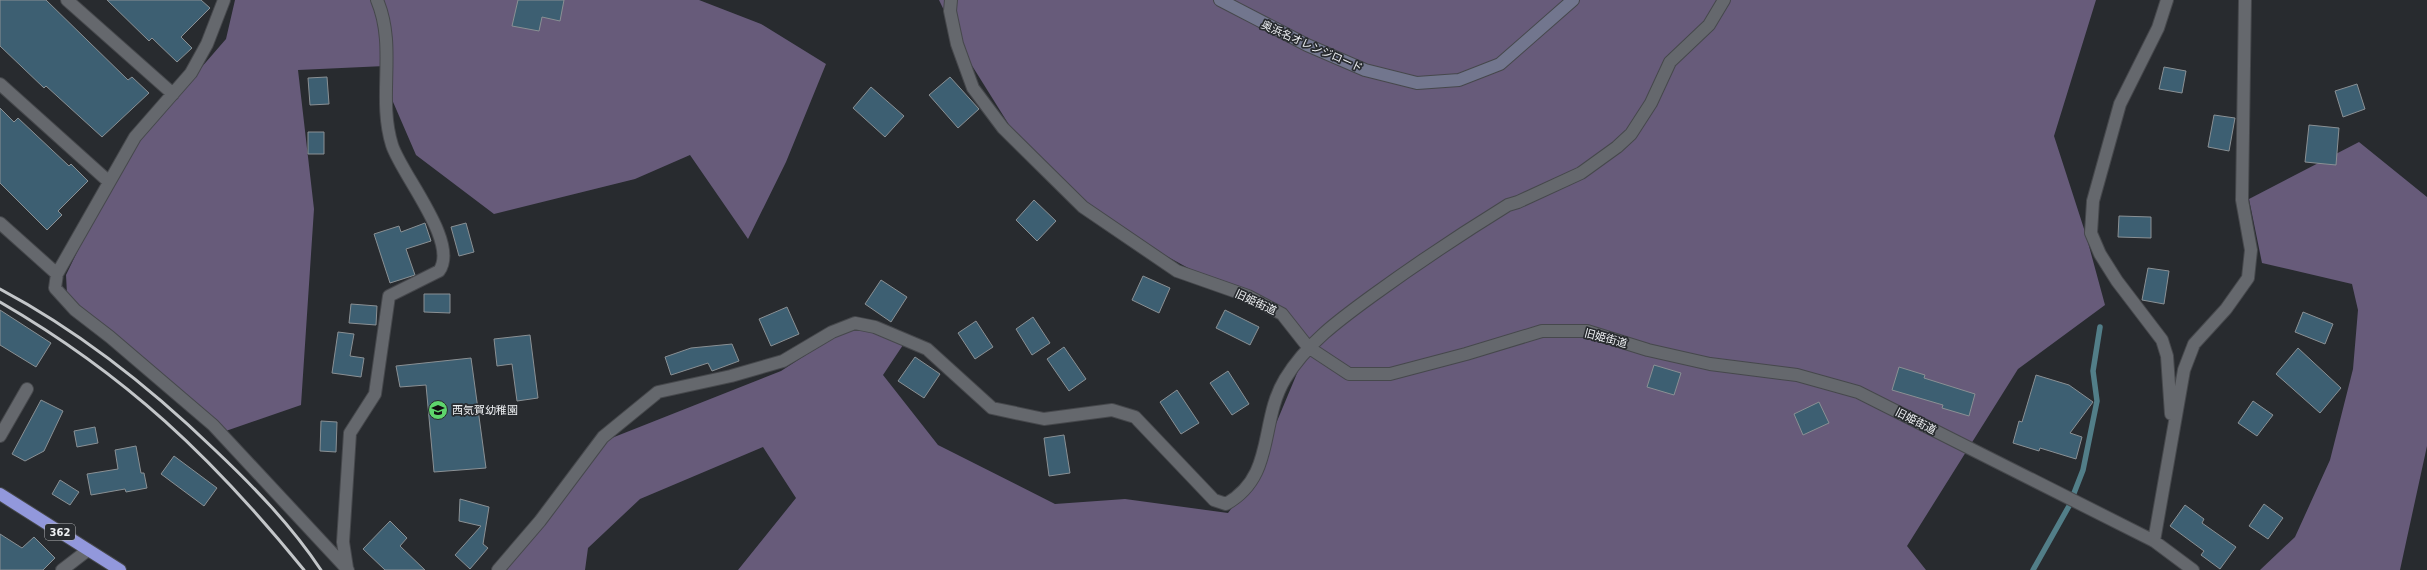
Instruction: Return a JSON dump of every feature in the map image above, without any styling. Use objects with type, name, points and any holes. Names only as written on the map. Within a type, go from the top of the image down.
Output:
[{"type":"highway","name":"362","points":[[0,494],[120,570]]},
{"type":"street","points":[[67,0],[173,94]]},
{"type":"street","points":[[224,0],[207,44],[191,73],[135,137],[108,181],[57,274],[55,288],[75,310],[110,337],[213,425],[347,569]]},
{"type":"street","points":[[347,569],[343,542],[350,433],[375,394],[389,296],[439,271],[444,264],[444,254],[438,230],[392,145],[387,112],[388,43],[385,17],[377,0]]},
{"type":"street","name":"旧姫街道","points":[[951,0],[950,11],[956,44],[973,88],[1003,128],[1083,208],[1177,271],[1248,296],[1282,314],[1308,347],[1349,374],[1390,374],[1466,354],[1542,331],[1587,331],[1648,350],[1710,364],[1797,375],[1858,392],[2071,501],[2154,541],[2193,570]]},
{"type":"street","name":"奥浜名オレンジロード","points":[[1220,0],[1307,45],[1343,61],[1365,70],[1417,84],[1459,80],[1500,64],[1573,0]]},
{"type":"street","points":[[498,570],[540,521],[603,437],[658,392],[731,376],[783,361],[832,332],[855,323],[875,327],[927,349],[992,408],[1044,419],[1112,410],[1135,417],[1214,500],[1226,504],[1247,489],[1257,474],[1276,400],[1284,380],[1308,347],[1348,314],[1443,245],[1508,205],[1518,202],[1581,173],[1617,148],[1631,134],[1651,103],[1670,62],[1709,25],[1724,0]]},
{"type":"street","points":[[2167,0],[2158,28],[2120,104],[2093,201],[2091,233],[2100,254],[2117,281],[2162,340],[2167,356],[2172,431]]},
{"type":"street","points":[[2154,541],[2172,431],[2184,370],[2194,344],[2226,309],[2248,278],[2251,250],[2242,200],[2245,0]]},
{"type":"street","points":[[0,84],[108,181]]},
{"type":"street","points":[[0,224],[57,274]]},
{"type":"street","points":[[0,436],[27,389]]},
{"type":"street","points":[[62,570],[88,550]]},
{"type":"shaded area","points":[[235,0],[699,0],[761,24],[826,64],[786,162],[748,239],[690,155],[635,179],[494,214],[416,155],[387,88],[385,66],[298,70],[314,209],[301,405],[220,433],[67,294],[66,275],[122,159],[226,39]]},
{"type":"shaded area","points":[[939,0],[2096,0],[2054,136],[2086,235],[2105,305],[2018,369],[1907,546],[1926,570],[738,570],[796,498],[763,447],[640,499],[588,548],[585,570],[501,570],[599,443],[781,371],[855,323],[903,345],[883,375],[938,445],[1055,504],[1125,499],[1228,513],[1252,481],[1308,347],[1291,325],[1105,222],[1059,184],[1011,128],[966,56]]},
{"type":"shaded area","points":[[2359,142],[2427,197],[2427,446],[2400,570],[2260,570],[2295,537],[2330,460],[2353,369],[2358,310],[2352,284],[2262,263],[2249,199]]},
{"type":"building","points":[[0,0],[46,0],[128,80],[132,77],[149,93],[102,137],[46,86],[44,88],[0,46]]},
{"type":"building","points":[[107,0],[201,0],[210,8],[181,37],[192,48],[177,62],[152,38],[149,41]]},
{"type":"building","points":[[518,0],[564,0],[560,21],[542,17],[539,31],[512,26]]},
{"type":"building","points":[[2164,67],[2186,71],[2182,93],[2159,89]]},
{"type":"building","points":[[327,77],[329,104],[310,105],[308,78]]},
{"type":"building","points":[[950,77],[979,109],[958,128],[929,95]]},
{"type":"building","points":[[2357,84],[2365,109],[2343,117],[2335,91]]},
{"type":"building","points":[[871,87],[904,116],[885,137],[853,108]]},
{"type":"building","points":[[0,108],[14,122],[18,118],[69,166],[71,164],[88,181],[58,211],[62,215],[47,230],[0,183]]},
{"type":"building","points":[[2214,115],[2235,118],[2229,151],[2208,147]]},
{"type":"building","points":[[2309,125],[2339,128],[2336,165],[2305,162]]},
{"type":"building","points":[[308,132],[324,132],[324,154],[308,154]]},
{"type":"building","points":[[1034,200],[1056,221],[1037,241],[1016,220]]},
{"type":"building","points":[[2119,216],[2151,217],[2151,238],[2118,237]]},
{"type":"building","points":[[425,223],[431,241],[406,249],[415,275],[390,283],[374,234],[399,226],[401,232]]},
{"type":"building","points":[[466,223],[474,252],[459,256],[451,227]]},
{"type":"building","points":[[2148,268],[2169,271],[2164,304],[2142,300]]},
{"type":"building","points":[[1143,276],[1170,288],[1159,313],[1132,300]]},
{"type":"building","points":[[881,280],[907,297],[891,322],[865,304]]},
{"type":"building","points":[[424,294],[450,294],[450,313],[424,312]]},
{"type":"building","points":[[351,304],[377,306],[376,325],[349,323]]},
{"type":"building","points":[[787,307],[799,334],[771,346],[759,319]]},
{"type":"building","points":[[0,310],[51,343],[36,367],[0,345]]},
{"type":"building","points":[[1225,310],[1259,327],[1250,345],[1216,328]]},
{"type":"building","points":[[2303,312],[2333,324],[2325,344],[2295,332]]},
{"type":"building","points":[[1033,317],[1050,343],[1032,355],[1016,329]]},
{"type":"building","points":[[976,321],[993,347],[975,359],[958,333]]},
{"type":"building","points":[[338,332],[354,334],[350,356],[364,358],[361,377],[332,373]]},
{"type":"building","points":[[530,335],[538,398],[517,401],[512,364],[497,366],[494,339]]},
{"type":"building","points":[[732,344],[739,361],[712,371],[708,363],[671,375],[665,357],[691,348]]},
{"type":"building","points":[[1064,347],[1086,379],[1069,391],[1047,359]]},
{"type":"building","points":[[2298,348],[2341,388],[2320,413],[2276,374]]},
{"type":"building","points":[[915,357],[940,374],[924,398],[898,381]]},
{"type":"building","points":[[471,358],[486,468],[434,472],[426,385],[400,387],[396,366]]},
{"type":"building","points":[[1654,365],[1681,373],[1674,395],[1647,387]]},
{"type":"building","points":[[1899,367],[1925,375],[1924,378],[1975,394],[1969,416],[1942,408],[1943,405],[1892,390]]},
{"type":"building","points":[[1228,371],[1249,404],[1232,415],[1210,383]]},
{"type":"building","points":[[2036,375],[2069,385],[2093,402],[2070,433],[2082,437],[2076,459],[2040,448],[2039,451],[2013,443],[2019,421],[2022,422]]},
{"type":"building","points":[[1177,390],[1199,423],[1181,434],[1160,402]]},
{"type":"building","points":[[41,400],[63,411],[44,451],[25,461],[12,454]]},
{"type":"building","points":[[2253,401],[2273,415],[2257,436],[2238,423]]},
{"type":"building","points":[[1819,402],[1829,423],[1803,435],[1794,414]]},
{"type":"building","points":[[321,421],[337,422],[336,452],[320,451]]},
{"type":"building","points":[[95,427],[98,443],[77,447],[74,431]]},
{"type":"building","points":[[1064,435],[1070,473],[1049,476],[1044,438]]},
{"type":"building","points":[[136,446],[141,473],[144,473],[147,488],[126,492],[125,489],[91,495],[87,474],[118,469],[115,450]]},
{"type":"building","points":[[174,456],[217,488],[204,506],[161,474]]},
{"type":"building","points":[[60,480],[79,492],[70,505],[52,494]]},
{"type":"building","points":[[460,499],[489,507],[483,544],[488,548],[470,569],[455,555],[481,526],[459,521]]},
{"type":"building","points":[[2264,504],[2283,518],[2268,539],[2249,526]]},
{"type":"building","points":[[2185,505],[2204,519],[2202,523],[2236,547],[2220,569],[2201,555],[2204,551],[2170,526]]},
{"type":"building","points":[[390,521],[407,538],[400,546],[425,570],[385,570],[363,549]]},
{"type":"building","points":[[0,534],[22,548],[34,537],[55,558],[43,570],[0,570]]},
{"type":"waterway","points":[[2033,570],[2069,506],[2083,470],[2097,401],[2093,371],[2100,327]]},
{"type":"railway","points":[[0,289],[29,305],[86,342],[166,405],[258,492],[285,522],[321,570]]},
{"type":"railway","points":[[0,302],[46,330],[88,359],[128,389],[165,421],[236,491],[304,570]]},
{"type":"place","name":"西気賀幼稚園","points":[[438,410]]}]
